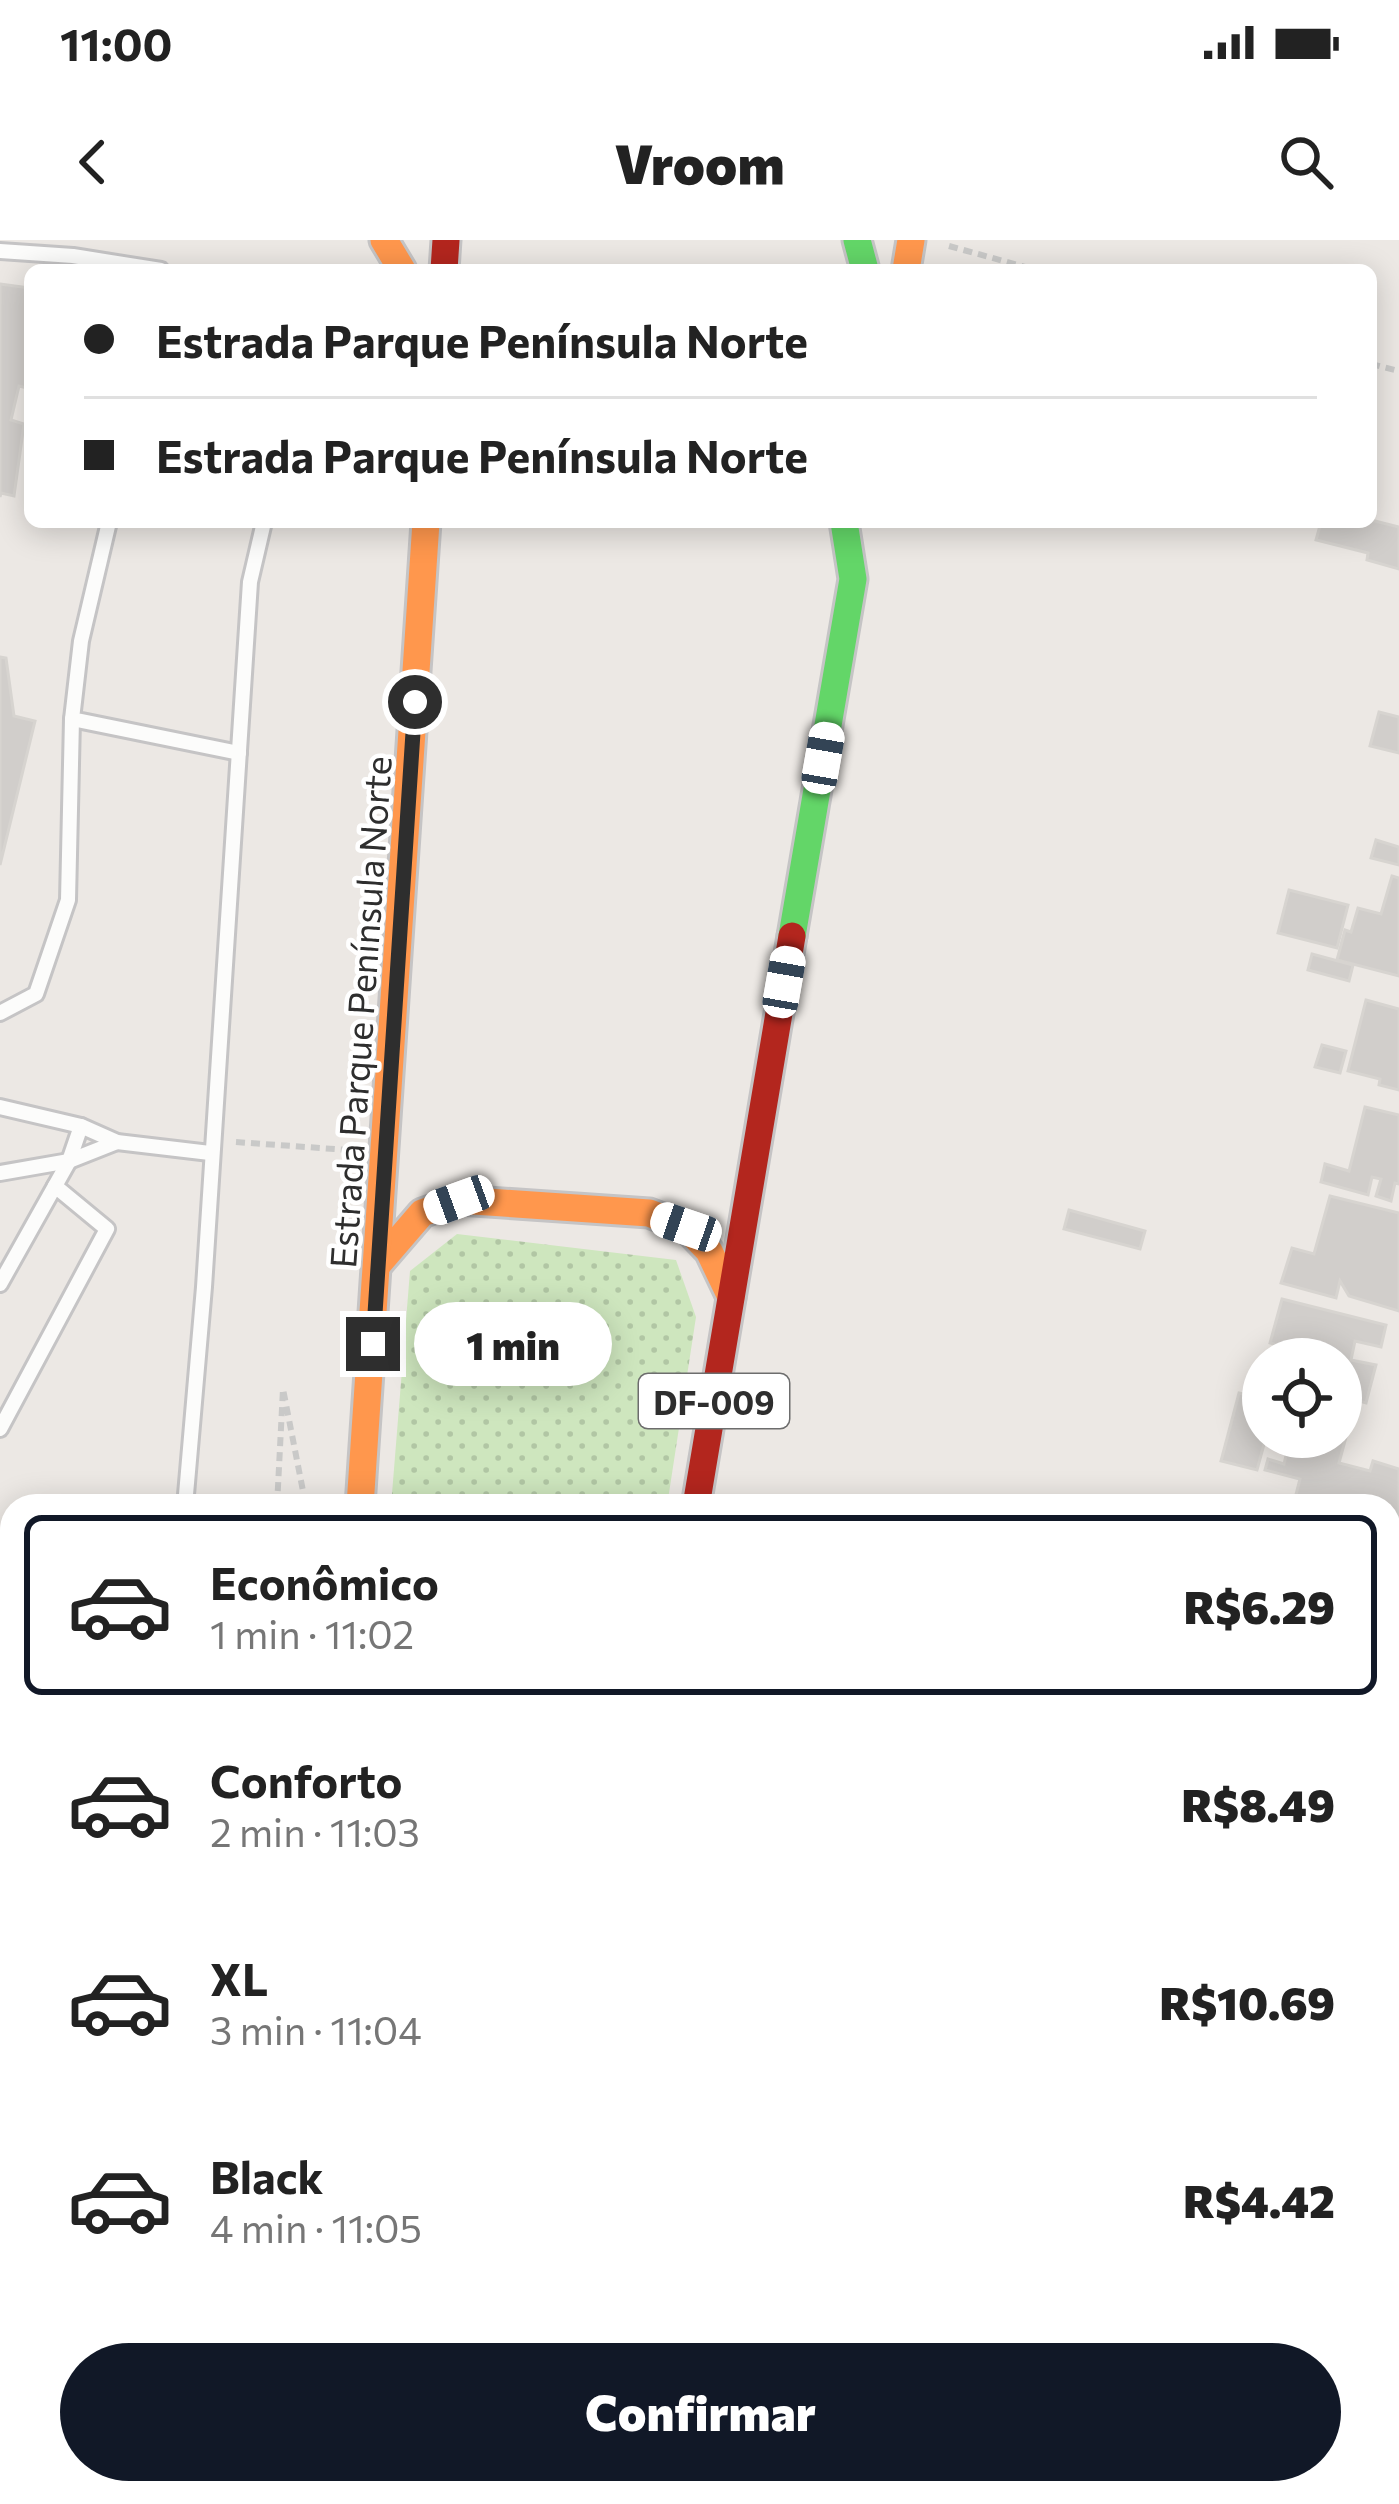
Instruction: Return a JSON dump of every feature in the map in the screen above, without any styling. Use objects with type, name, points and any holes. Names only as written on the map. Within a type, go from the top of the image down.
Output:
[{"type":"main road","name":"Estrada Parque Península Norte","points":[[361,1494],[426,528]]},
{"type":"main road","points":[[845,528],[853,579]]},
{"type":"main road","name":"DF-009","points":[[698,1494],[862,528]]},
{"type":"main road","points":[[380,1263],[422,1213],[459,1200],[649,1214],[686,1227],[709,1251],[731,1297]]},
{"type":"lane","points":[[0,251],[72,248],[114,264]]},
{"type":"lane","points":[[0,1013],[35,994],[68,900],[72,719],[81,641],[108,528]]},
{"type":"lane","points":[[186,1494],[250,582],[263,528]]},
{"type":"lane","points":[[72,719],[239,753]]},
{"type":"lane","points":[[0,1107],[81,1126],[117,1142],[211,1153]]},
{"type":"lane","points":[[0,1284],[69,1161],[81,1126]]},
{"type":"lane","points":[[0,1173],[69,1161],[117,1142]]},
{"type":"lane","points":[[0,1429],[107,1228],[55,1186]]},
{"type":"path","points":[[928,240],[1014,264]]},
{"type":"path","points":[[211,1153],[240,1140],[387,1153]]},
{"type":"path","points":[[278,1494],[283,1389],[303,1491]]},
{"type":"green space","points":[[457,1234],[676,1260],[696,1317],[669,1494],[392,1494],[410,1271]]},
{"type":"building","points":[[0,284],[24,287],[24,387],[19,386],[11,420],[24,424],[14,496],[1,493],[0,497]]},
{"type":"building","points":[[1377,522],[1399,527],[1399,569],[1367,560],[1368,553],[1316,540],[1319,528],[1377,528]]},
{"type":"building","points":[[0,657],[6,658],[14,716],[35,721],[0,865]]},
{"type":"building","points":[[1379,712],[1399,717],[1399,753],[1370,746]]},
{"type":"building","points":[[1376,840],[1399,847],[1399,865],[1371,858]]},
{"type":"building","points":[[1392,876],[1399,878],[1399,976],[1337,960],[1345,930],[1351,932],[1358,908],[1381,914]]},
{"type":"building","points":[[1289,890],[1348,905],[1337,948],[1278,933]]},
{"type":"building","points":[[1312,954],[1353,965],[1349,981],[1308,970]]},
{"type":"building","points":[[1366,1000],[1399,1009],[1399,1090],[1379,1085],[1380,1079],[1348,1071]]},
{"type":"building","points":[[1322,1045],[1346,1051],[1340,1073],[1315,1067]]},
{"type":"building","points":[[1365,1107],[1399,1115],[1399,1184],[1395,1183],[1391,1201],[1376,1196],[1381,1179],[1372,1177],[1368,1195],[1321,1182],[1325,1164],[1349,1171]]},
{"type":"building","points":[[1330,1196],[1399,1213],[1399,1311],[1349,1296],[1340,1281],[1336,1298],[1281,1283],[1292,1248],[1314,1254]]},
{"type":"building","points":[[1069,1210],[1145,1231],[1140,1249],[1064,1229]]},
{"type":"building","points":[[1282,1299],[1386,1325],[1381,1347],[1362,1343],[1362,1338],[1271,1338]]},
{"type":"building","points":[[1362,1362],[1376,1365],[1366,1403],[1362,1402]]},
{"type":"building","points":[[1242,1394],[1242,1458],[1260,1458],[1257,1470],[1221,1461]]},
{"type":"building","points":[[1285,1458],[1340,1458],[1339,1463],[1370,1471],[1373,1461],[1399,1469],[1399,1494],[1296,1494],[1300,1479],[1265,1470],[1268,1459],[1284,1464]]},
{"type":"traffic: fast","points":[[857,240],[863,264]]},
{"type":"traffic: fast","points":[[792,936],[853,579],[845,528]]},
{"type":"traffic: slow","points":[[384,240],[398,264]]},
{"type":"traffic: slow","points":[[907,264],[911,240]]},
{"type":"traffic: slow","points":[[361,1494],[426,528]]},
{"type":"traffic: slow","points":[[379,1263],[422,1213],[459,1200],[649,1213],[686,1227],[709,1251],[731,1297]]},
{"type":"traffic: jam","points":[[444,264],[446,240]]},
{"type":"traffic: jam","points":[[698,1494],[792,936]]},
{"type":"route","points":[[373,1344],[415,702]]}]
